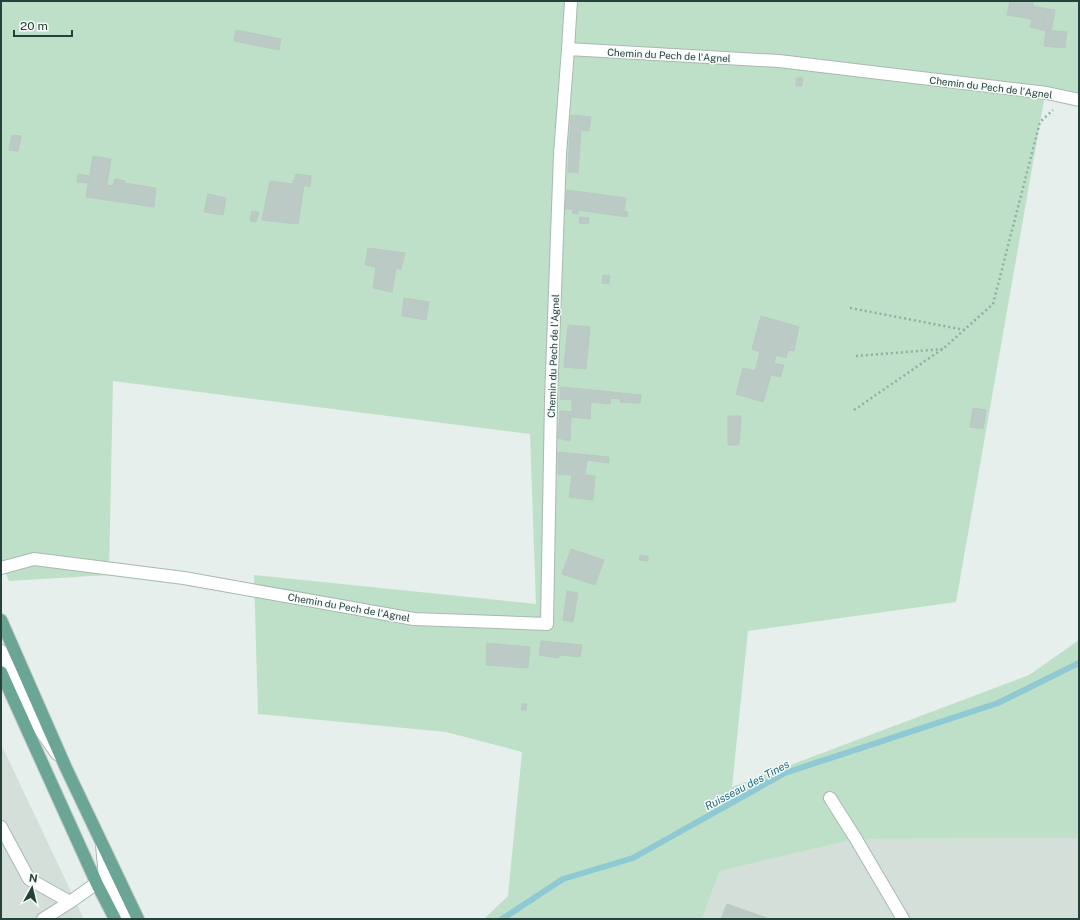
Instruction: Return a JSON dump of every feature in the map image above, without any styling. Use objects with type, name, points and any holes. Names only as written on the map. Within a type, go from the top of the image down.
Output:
[{"type":"main road","points":[[1,620],[66,768],[138,919]]},
{"type":"main road","points":[[1,672],[101,881],[115,919]]},
{"type":"street","points":[[568,49],[571,1]]},
{"type":"street","name":"Chemin du Pech de l'Agnel","points":[[1,568],[34,559],[184,578],[414,619],[547,624],[551,392],[560,162],[568,49],[780,61],[1047,93],[1073,99]]},
{"type":"street","points":[[1,651],[32,718],[66,768]]},
{"type":"street","points":[[830,798],[903,919]]},
{"type":"street","points":[[1,827],[29,879],[70,902]]},
{"type":"street","points":[[102,842],[101,881],[126,919]]},
{"type":"street","points":[[43,919],[101,881]]},
{"type":"path","points":[[854,410],[944,348],[993,304],[1040,122],[1073,99]]},
{"type":"path","points":[[850,308],[965,330]]},
{"type":"path","points":[[856,356],[944,348]]},
{"type":"shaded area","points":[[1,744],[84,919],[1,919]]},
{"type":"shaded area","points":[[1079,838],[1079,919],[702,919],[720,871],[856,839]]},
{"type":"green space","points":[[1,1],[1079,1],[1079,103],[1044,100],[956,602],[748,631],[732,787],[1029,675],[1079,640],[1079,838],[856,839],[720,871],[702,919],[484,919],[508,896],[522,752],[446,732],[258,714],[254,575],[536,604],[530,434],[113,381],[109,575],[9,581],[1,562]]},
{"type":"building","points":[[1010,1],[1033,1],[1033,6],[1047,9],[1043,30],[1030,27],[1032,19],[1007,15]]},
{"type":"building","points":[[1047,9],[1055,10],[1051,31],[1043,30]]},
{"type":"building","points":[[236,30],[281,39],[279,50],[234,41]]},
{"type":"building","points":[[1046,30],[1067,32],[1065,48],[1044,46]]},
{"type":"building","points":[[796,78],[803,78],[802,86],[796,86]]},
{"type":"building","points":[[571,115],[591,117],[589,131],[581,130],[578,173],[568,172]]},
{"type":"building","points":[[12,135],[21,136],[18,151],[9,150]]},
{"type":"building","points":[[93,156],[111,159],[107,185],[113,186],[115,179],[125,181],[124,183],[156,188],[154,207],[86,197]]},
{"type":"building","points":[[78,174],[90,176],[88,183],[77,182]]},
{"type":"building","points":[[296,174],[311,176],[310,187],[304,185],[298,224],[262,220],[270,181],[293,184]]},
{"type":"building","points":[[567,190],[626,198],[624,211],[628,212],[627,217],[578,210],[578,214],[572,213],[573,209],[565,209]]},
{"type":"building","points":[[208,194],[226,198],[223,215],[204,212]]},
{"type":"building","points":[[252,211],[259,212],[256,222],[250,221]]},
{"type":"building","points":[[580,217],[589,218],[588,224],[579,223]]},
{"type":"building","points":[[368,248],[405,253],[401,269],[396,269],[392,292],[373,288],[376,267],[365,265]]},
{"type":"building","points":[[603,275],[610,276],[609,284],[602,283]]},
{"type":"building","points":[[404,298],[429,302],[426,320],[402,316]]},
{"type":"building","points":[[761,316],[799,327],[796,340],[791,339],[786,358],[776,355],[774,363],[778,364],[776,374],[756,368],[760,352],[752,349]]},
{"type":"building","points":[[568,325],[590,327],[586,369],[564,367]]},
{"type":"building","points":[[791,339],[796,340],[794,351],[788,350]]},
{"type":"building","points":[[778,364],[784,365],[781,375],[776,374]]},
{"type":"building","points":[[743,368],[755,371],[756,368],[776,374],[775,376],[771,375],[763,402],[736,394]]},
{"type":"building","points":[[776,374],[781,375],[780,377],[775,376]]},
{"type":"building","points":[[561,387],[612,392],[610,404],[591,402],[590,419],[571,417],[570,441],[558,438],[560,411],[572,412],[572,400],[560,399]]},
{"type":"building","points":[[612,392],[621,393],[620,399],[611,398]]},
{"type":"building","points":[[621,393],[641,395],[640,403],[620,402]]},
{"type":"building","points":[[973,408],[986,410],[983,429],[970,427]]},
{"type":"building","points":[[728,416],[741,416],[739,445],[728,445]]},
{"type":"building","points":[[558,452],[609,457],[609,463],[587,460],[585,475],[595,476],[593,500],[569,497],[572,475],[558,474]]},
{"type":"building","points":[[571,549],[604,560],[595,585],[562,574]]},
{"type":"building","points":[[640,555],[648,556],[648,561],[639,560]]},
{"type":"building","points":[[567,591],[578,593],[573,622],[563,620]]},
{"type":"building","points":[[541,641],[582,645],[580,657],[559,655],[559,658],[539,655]]},
{"type":"building","points":[[487,643],[530,647],[528,668],[486,665]]},
{"type":"building","points":[[522,704],[527,704],[526,710],[521,710]]},
{"type":"building","points":[[727,904],[767,918],[767,919],[721,919]]},
{"type":"waterway","name":"Ruisseau des Tines","points":[[502,919],[563,879],[633,858],[785,773],[998,703],[1079,663]]}]
